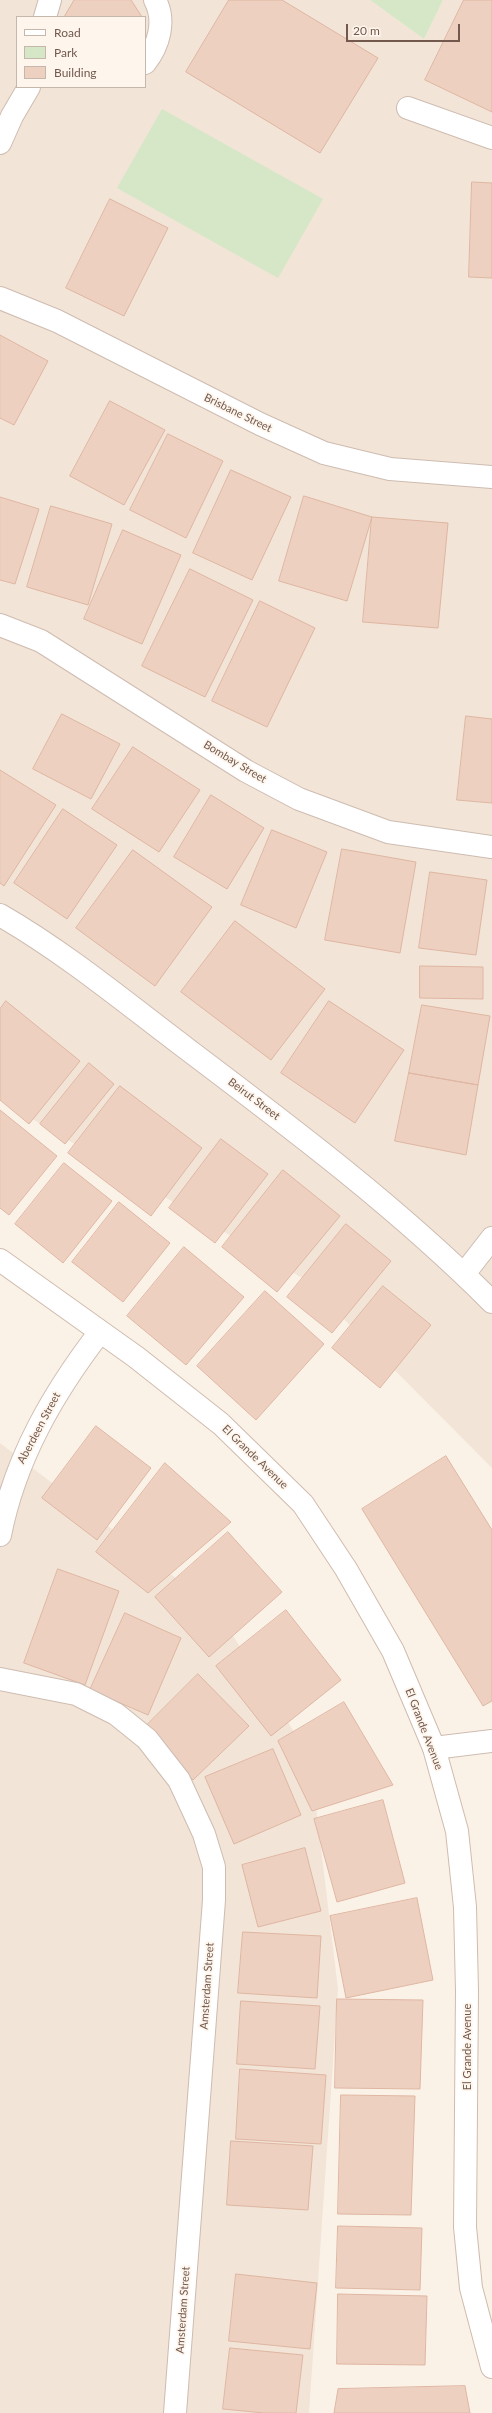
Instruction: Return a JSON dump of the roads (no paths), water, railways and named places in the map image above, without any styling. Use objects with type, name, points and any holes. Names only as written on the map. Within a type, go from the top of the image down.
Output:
[{"type":"street","points":[[45,16],[50,0]]},
{"type":"street","points":[[146,62],[152,54],[159,38],[161,21],[155,0]]},
{"type":"street","points":[[0,143],[12,116],[28,88]]},
{"type":"street","points":[[408,108],[492,138]]},
{"type":"street","name":"Brisbane Street","points":[[0,298],[57,321],[260,424],[324,452],[390,469],[492,477]]},
{"type":"street","name":"Bombay Street","points":[[0,625],[42,641],[246,771],[299,799],[388,832],[492,847]]},
{"type":"street","name":"Beirut Street","points":[[0,915],[25,930],[86,973],[308,1140],[412,1226],[492,1302]]},
{"type":"street","points":[[464,1274],[492,1238]]},
{"type":"street","name":"El Grande Avenue","points":[[0,1260],[100,1332],[221,1424],[303,1504],[346,1569],[393,1651],[434,1748],[457,1831],[465,1907],[467,1999],[465,2226],[471,2288],[492,2367]]},
{"type":"street","name":"Aberdeen Street","points":[[0,1535],[19,1466],[46,1412],[73,1367],[100,1332]]},
{"type":"street","name":"Amsterdam Street","points":[[0,1679],[76,1694],[116,1714],[147,1738],[179,1780],[204,1834],[214,1867],[214,1900],[176,2413]]},
{"type":"street","points":[[434,1748],[492,1741]]}]
